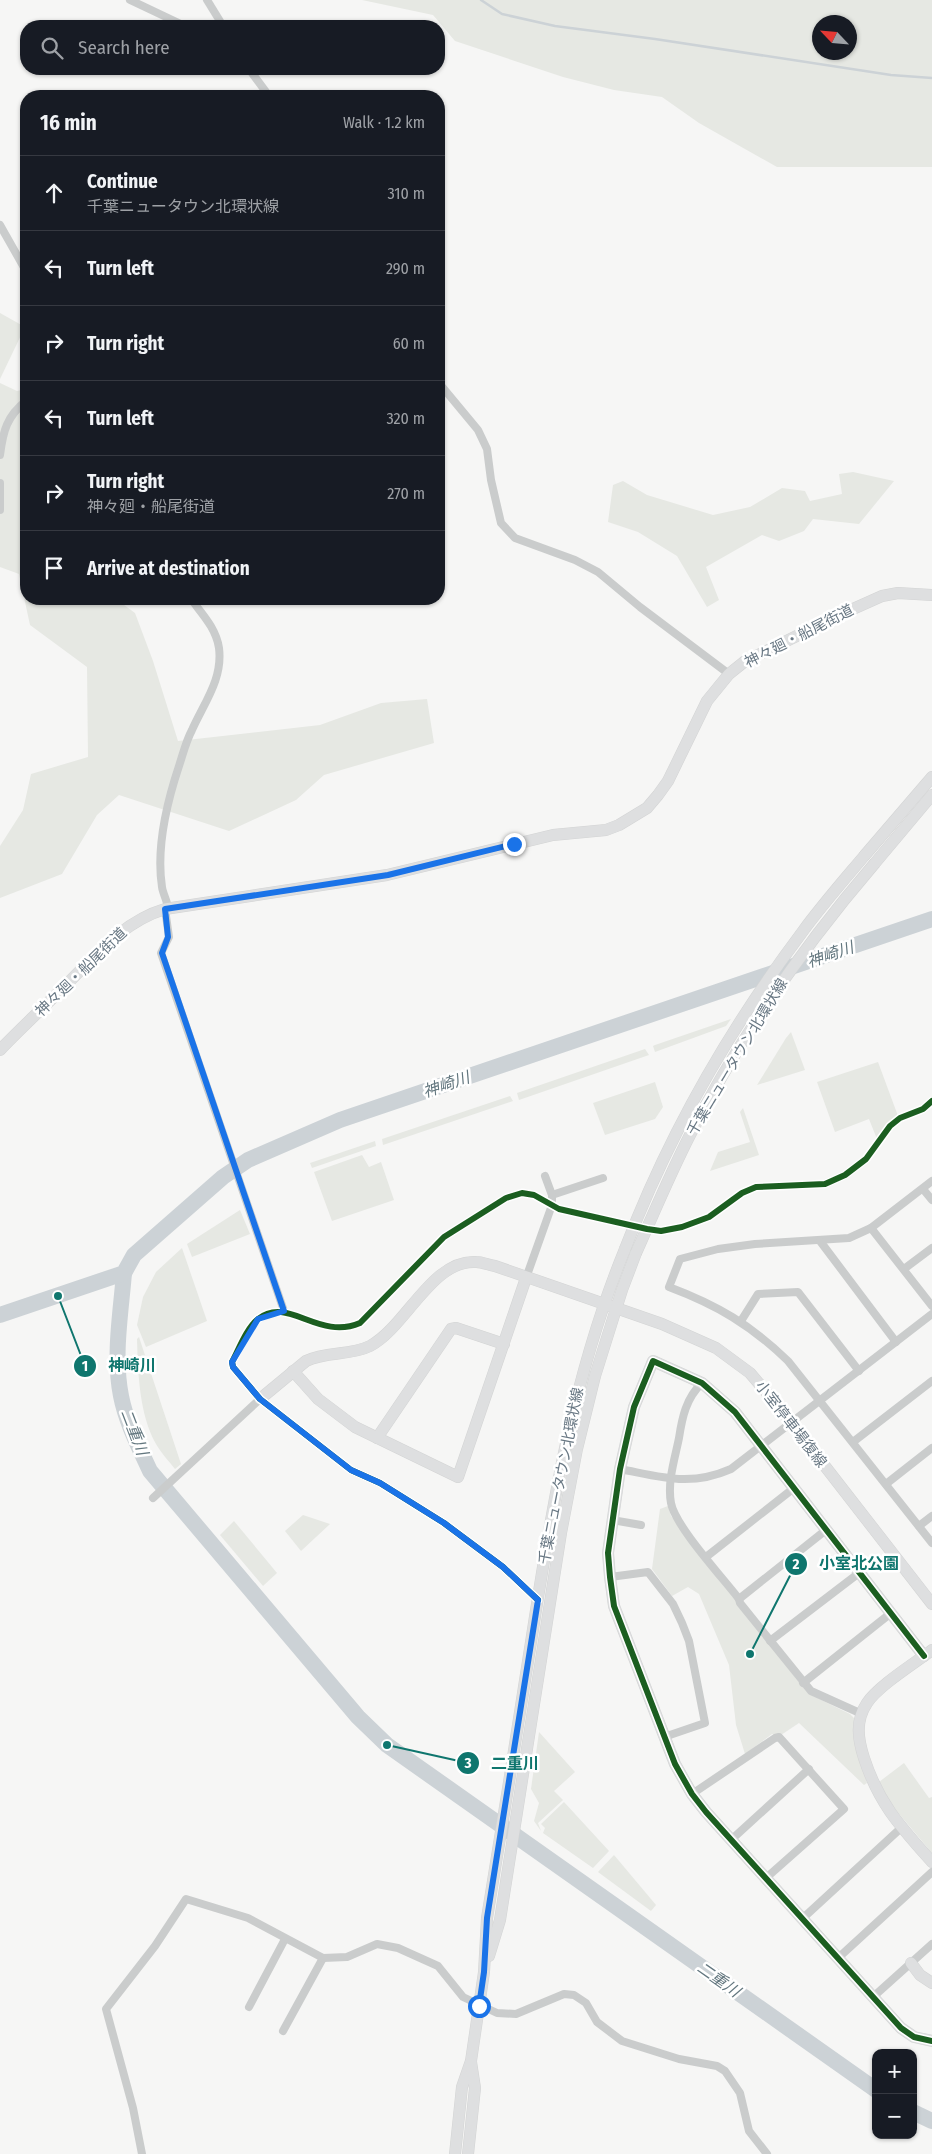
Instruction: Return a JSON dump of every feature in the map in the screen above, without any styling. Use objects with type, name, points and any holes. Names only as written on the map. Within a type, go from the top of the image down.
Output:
[{"type":"street","points":[[130,0],[173,20]]},
{"type":"street","points":[[207,0],[219,20]]},
{"type":"street","points":[[253,75],[265,90]]},
{"type":"street","points":[[0,225],[20,260]]},
{"type":"street","points":[[445,390],[478,430],[487,449],[491,480],[501,523],[515,538],[575,560],[598,572],[640,608],[729,674]]},
{"type":"street","points":[[0,454],[3,433],[8,418],[20,407]]},
{"type":"street","points":[[0,482],[0,510]]},
{"type":"street","name":"神々廻・船尾街道","points":[[0,1050],[113,938],[135,921],[166,908],[378,876],[552,835],[606,830],[619,825],[647,808],[658,795],[668,781],[707,701],[729,674],[744,662],[862,604],[898,593],[932,595]]},
{"type":"street","points":[[196,605],[216,632],[220,650],[216,681],[210,698],[192,730],[169,803],[161,860],[162,889],[166,896],[168,937],[162,953],[284,1311]]},
{"type":"street","name":"千葉ニュータウン北環状線","points":[[484,1972],[500,1920],[561,1533],[577,1449],[595,1376],[616,1309],[631,1251],[636,1220],[680,1126],[734,1032],[803,930],[932,777]]},
{"type":"street","name":"千葉ニュータウン北環状線","points":[[455,2154],[462,2087],[471,2061],[484,1972],[487,1918],[548,1529],[569,1425],[604,1305],[690,1135],[741,1045],[788,972],[842,902],[932,795]]},
{"type":"street","points":[[538,1600],[503,1567],[444,1523],[380,1483],[351,1470],[260,1399],[233,1367],[232,1362],[258,1319],[284,1311],[331,1328],[351,1327],[368,1317],[444,1237],[492,1205],[522,1193],[534,1195],[560,1209],[661,1231],[682,1227],[709,1216],[742,1193],[756,1187],[825,1184],[844,1175],[866,1159],[890,1126],[900,1118],[923,1109],[932,1101]]},
{"type":"street","points":[[293,1371],[332,1412],[377,1438],[458,1478],[552,1205],[552,1195],[545,1176]]},
{"type":"street","points":[[552,1195],[603,1178]]},
{"type":"street","points":[[932,1182],[871,1228],[848,1238],[756,1244],[718,1249],[680,1259],[670,1288],[702,1300],[741,1321],[764,1338],[788,1361],[932,1543]]},
{"type":"street","points":[[923,1189],[932,1200]]},
{"type":"street","points":[[871,1228],[932,1306]]},
{"type":"street","points":[[820,1241],[896,1342]]},
{"type":"street","points":[[904,1270],[932,1248]]},
{"type":"street","name":"小室停車場復線","points":[[260,1399],[293,1371],[315,1357],[359,1350],[378,1341],[434,1281],[452,1268],[476,1262],[687,1333],[733,1359],[759,1382],[932,1604]]},
{"type":"street","points":[[741,1321],[758,1294],[798,1292],[859,1371]]},
{"type":"street","points":[[620,1469],[671,1479],[692,1480],[711,1478],[731,1469],[932,1314]]},
{"type":"street","points":[[377,1438],[451,1329],[456,1328],[504,1344]]},
{"type":"street","points":[[932,1862],[885,1807],[872,1782],[859,1738],[862,1714],[873,1696],[928,1653],[891,1614],[858,1573],[735,1412],[702,1383],[653,1361],[634,1407],[620,1469],[608,1553],[614,1606],[664,1738],[675,1764],[692,1794],[731,1840],[906,2033],[922,2040],[932,2041]]},
{"type":"street","points":[[853,1442],[932,1381]]},
{"type":"street","points":[[702,1383],[696,1388],[683,1415],[671,1479],[671,1502],[676,1518],[803,1683],[822,1698],[862,1714]]},
{"type":"street","points":[[153,1498],[260,1399]]},
{"type":"street","points":[[886,1484],[932,1448]]},
{"type":"street","points":[[706,1557],[794,1488]]},
{"type":"street","points":[[919,1526],[932,1516]]},
{"type":"street","points":[[612,1520],[641,1525]]},
{"type":"street","points":[[739,1599],[826,1530]]},
{"type":"street","points":[[610,1577],[648,1572],[672,1604],[689,1642],[705,1723],[664,1738]]},
{"type":"street","points":[[770,1641],[858,1573]]},
{"type":"street","points":[[803,1683],[891,1614]]},
{"type":"street","points":[[692,1794],[775,1738],[779,1738],[809,1769],[844,1809],[766,1878]]},
{"type":"street","points":[[731,1840],[809,1769]]},
{"type":"street","points":[[802,1919],[901,1828]]},
{"type":"street","points":[[837,1958],[932,1872]]},
{"type":"street","points":[[142,2154],[133,2108],[106,2009],[156,1946],[186,1899],[248,1918],[323,1958],[347,1957],[372,1946],[389,1945],[438,1966],[459,1993],[479,2006],[497,2013],[516,2014],[564,1994],[574,1995],[586,2003],[597,2022],[622,2041],[679,2059],[717,2066],[725,2071],[740,2093],[749,2131],[767,2154]]},
{"type":"street","points":[[249,2007],[285,1939]]},
{"type":"street","points":[[873,1997],[932,1944]]},
{"type":"street","points":[[282,2031],[323,1958]]},
{"type":"street","points":[[911,1963],[920,1975],[932,1983]]},
{"type":"street","name":"千葉ニュータウン北環状線","points":[[468,2154],[475,2088],[471,2061]]},
{"type":"shaded area","points":[[362,0],[932,0],[932,167],[777,167],[699,123],[662,97],[614,90],[563,77],[455,41],[445,29],[445,20],[437,20],[433,15]]},
{"type":"shaded area","points":[[0,313],[20,324],[20,337],[0,379]]},
{"type":"shaded area","points":[[0,383],[17,391],[20,390],[20,579],[19,574],[0,567]]},
{"type":"shaded area","points":[[853,472],[894,481],[859,524],[813,519],[804,531],[779,541],[762,535],[706,567],[719,600],[707,607],[677,556],[638,532],[608,522],[613,485],[623,481],[647,495],[713,515],[750,507],[782,488],[805,491],[810,501],[842,494],[839,474]]},
{"type":"shaded area","points":[[26,605],[124,605],[135,613],[153,661],[178,741],[320,725],[381,703],[427,699],[434,743],[324,775],[296,800],[229,831],[119,795],[97,815],[62,874],[0,898],[0,846],[23,810],[31,774],[88,757],[87,667],[30,625]]},
{"type":"shaded area","points":[[731,1019],[726,1026],[655,1052],[653,1046],[655,1045]]},
{"type":"shaded area","points":[[791,1032],[805,1070],[757,1085],[786,1038]]},
{"type":"shaded area","points":[[645,1049],[649,1055],[519,1100],[517,1093]]},
{"type":"shaded area","points":[[878,1062],[898,1116],[888,1123],[877,1139],[869,1119],[835,1132],[817,1082]]},
{"type":"shaded area","points":[[655,1082],[663,1107],[655,1119],[605,1135],[593,1103]]},
{"type":"shaded area","points":[[510,1096],[513,1101],[383,1145],[382,1139]]},
{"type":"shaded area","points":[[743,1108],[759,1155],[710,1171],[718,1152],[750,1142],[740,1112]]},
{"type":"shaded area","points":[[375,1141],[376,1146],[312,1168],[310,1163]]},
{"type":"shaded area","points":[[362,1155],[369,1167],[381,1162],[394,1200],[332,1221],[314,1172]]},
{"type":"shaded area","points":[[240,1210],[250,1234],[192,1257],[187,1244]]},
{"type":"shaded area","points":[[182,1248],[207,1321],[146,1347],[137,1325],[143,1297],[156,1272]]},
{"type":"shaded area","points":[[139,1337],[181,1464],[175,1469],[156,1444],[146,1420],[139,1379],[137,1339]]},
{"type":"shaded area","points":[[668,1506],[671,1516],[801,1685],[813,1696],[850,1714],[855,1719],[853,1733],[867,1783],[864,1785],[799,1723],[781,1735],[772,1734],[745,1754],[736,1725],[729,1665],[699,1594],[688,1587],[672,1596],[652,1569],[660,1509]]},
{"type":"shaded area","points":[[303,1515],[330,1524],[301,1551],[285,1531]]},
{"type":"shaded area","points":[[234,1521],[277,1573],[263,1586],[220,1535]]},
{"type":"shaded area","points":[[539,1732],[575,1772],[554,1791],[563,1800],[538,1823],[541,1831],[534,1821],[539,1803],[531,1789]]},
{"type":"shaded area","points":[[904,1763],[929,1798],[932,1797],[932,1853],[890,1803],[879,1782]]},
{"type":"shaded area","points":[[564,1802],[609,1851],[593,1868],[543,1833],[545,1828],[541,1824]]},
{"type":"shaded area","points":[[614,1855],[656,1905],[651,1911],[598,1872]]},
{"type":"waterway","points":[[481,0],[502,14],[555,26],[655,39],[891,75],[932,78]]},
{"type":"waterway","name":"神崎川","points":[[0,1315],[124,1273],[134,1255],[223,1177],[248,1160],[340,1120],[932,919]]},
{"type":"waterway","name":"二重川","points":[[124,1273],[118,1334],[119,1381],[126,1415],[150,1471],[358,1717],[387,1745],[872,2087]]},
{"type":"waterway","name":"二重川","points":[[917,2114],[932,2121]]},
{"type":"cycle path","points":[[538,1600],[503,1567],[444,1523],[380,1483],[351,1470],[260,1399],[233,1367],[232,1362],[246,1334],[254,1323],[269,1313],[281,1312],[331,1327],[345,1327],[360,1323],[444,1237],[506,1198],[522,1193],[534,1195],[559,1209],[661,1231],[682,1227],[709,1217],[742,1193],[756,1187],[825,1184],[845,1175],[866,1159],[890,1126],[900,1118],[923,1109],[932,1101]]},
{"type":"cycle path","points":[[924,1656],[735,1412],[702,1383],[653,1361],[634,1407],[620,1469],[608,1553],[614,1606],[675,1764],[692,1794],[706,1812],[901,2028],[914,2037],[932,2041]]},
{"type":"place","name":"神崎川","points":[[58,1296]]},
{"type":"place","name":"小室北公園","points":[[750,1654]]},
{"type":"place","name":"二重川","points":[[387,1745]]},
{"type":"route","points":[[479,2006],[484,1972],[487,1918],[538,1600],[503,1567],[444,1523],[380,1483],[351,1470],[260,1399],[233,1367],[232,1362],[258,1319],[271,1313],[284,1311],[162,953],[168,937],[168,919],[165,909],[388,875],[514,844]]}]
